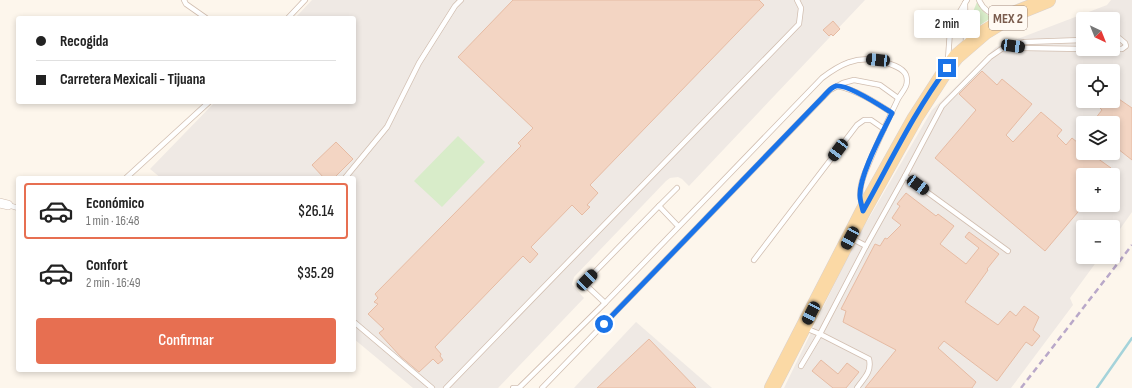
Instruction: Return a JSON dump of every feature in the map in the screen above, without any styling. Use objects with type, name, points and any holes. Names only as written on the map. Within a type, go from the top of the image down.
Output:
[{"type":"main road","name":"MEX 2","points":[[772,388],[863,211],[915,118],[947,68],[965,48],[985,32],[1010,17],[1048,0]]},
{"type":"lane","points":[[184,0],[186,4],[203,16]]},
{"type":"lane","points":[[290,16],[305,0]]},
{"type":"lane","points":[[346,176],[387,127],[418,63],[461,0]]},
{"type":"lane","points":[[446,388],[799,24],[801,8],[797,0]]},
{"type":"lane","points":[[979,0],[983,7],[991,13],[997,16],[1010,17]]},
{"type":"lane","points":[[965,48],[966,2]]},
{"type":"lane","points":[[947,68],[950,31],[966,2]]},
{"type":"lane","points":[[1120,39],[1125,42],[1126,46],[1120,49]]},
{"type":"lane","points":[[801,366],[906,176],[942,106],[990,57],[1003,48],[1025,42],[1076,40]]},
{"type":"lane","points":[[1013,46],[1023,48],[1076,49]]},
{"type":"lane","points":[[513,388],[519,388],[604,303],[807,92],[833,70],[843,64],[854,60],[866,59],[878,60],[898,67],[906,75],[907,80],[906,86],[898,98],[868,165],[861,185],[860,196],[863,211]]},
{"type":"lane","points":[[542,388],[830,90],[843,83],[854,80],[880,85],[898,98]]},
{"type":"lane","points":[[836,86],[861,94],[892,113]]},
{"type":"lane","points":[[128,176],[207,104]]},
{"type":"lane","points":[[754,260],[857,125],[864,120],[872,120],[884,129]]},
{"type":"lane","points":[[906,176],[1008,251]]},
{"type":"lane","points":[[604,303],[588,287],[586,283],[587,280],[677,188]]},
{"type":"lane","points":[[4,204],[16,207]]},
{"type":"lane","points":[[659,206],[678,226]]},
{"type":"lane","points":[[850,238],[866,246]]},
{"type":"lane","points":[[356,324],[432,388]]},
{"type":"lane","points":[[804,327],[869,359],[871,366],[856,388]]},
{"type":"shaded area","points":[[312,0],[865,0],[689,186],[678,177],[670,178],[666,181],[574,277],[572,284],[584,298],[498,388],[413,388],[356,341],[356,176],[159,176],[150,169],[213,104],[356,104],[356,16],[297,16]]},
{"type":"shaded area","points":[[1111,0],[1132,0],[1132,212],[1120,229],[1120,220],[1076,220],[1076,264],[1095,264],[1070,298],[1073,305],[1011,388],[784,388],[855,242],[932,110],[996,47],[1076,17],[1076,56],[1120,56],[1120,12],[1088,12],[1107,5]]},
{"type":"shaded area","points":[[636,322],[712,388],[574,388]]},
{"type":"green space","points":[[977,2],[983,11],[991,18],[971,31],[970,19]]},
{"type":"green space","points":[[458,136],[485,162],[442,207],[414,181]]},
{"type":"building","points":[[513,0],[759,0],[764,5],[590,185],[598,193],[587,205],[590,207],[582,215],[572,205],[531,247],[538,254],[530,263],[523,256],[435,347],[441,354],[440,356],[443,360],[438,364],[433,359],[419,372],[400,356],[379,333],[384,329],[368,314],[378,304],[374,302],[378,298],[375,294],[521,146],[518,143],[533,128],[458,57]]},
{"type":"building","points":[[833,21],[840,29],[833,36],[831,34],[829,36],[823,30]]},
{"type":"building","points":[[982,71],[997,85],[1002,79],[1032,104],[1006,135],[1013,142],[1041,112],[1062,130],[1057,136],[1066,145],[1072,138],[1076,141],[1076,160],[1100,160],[1111,168],[1076,168],[1076,212],[1078,212],[1045,251],[935,158],[976,110],[959,94]]},
{"type":"building","points":[[1120,100],[1132,108],[1132,160],[1120,151],[1120,116],[1097,116],[1102,110],[1100,108],[1120,108]]},
{"type":"building","points":[[336,142],[353,159],[336,176],[322,176],[312,165]]},
{"type":"building","points":[[906,193],[936,216],[938,214],[954,226],[940,244],[966,264],[979,248],[965,237],[969,232],[999,254],[965,302],[998,325],[1010,311],[1016,316],[1024,306],[1039,317],[1033,330],[1040,336],[1032,346],[1026,342],[997,381],[944,341],[938,348],[976,382],[972,388],[865,388],[896,350],[843,322],[846,311],[841,309],[875,244],[880,246],[885,238],[887,239],[901,225],[892,218],[900,206],[897,204]]},
{"type":"building","points":[[649,339],[696,388],[597,388]]},
{"type":"building","points":[[821,360],[838,374],[847,363],[859,372],[846,388],[833,388],[812,371]]},
{"type":"waterway","points":[[1097,388],[1132,338]]},
{"type":"railway","points":[[1021,388],[1132,245]]},
{"type":"route","points":[[604,324],[822,98],[836,86],[861,94],[892,113],[868,165],[861,185],[860,196],[863,211],[915,118],[947,68]]}]
